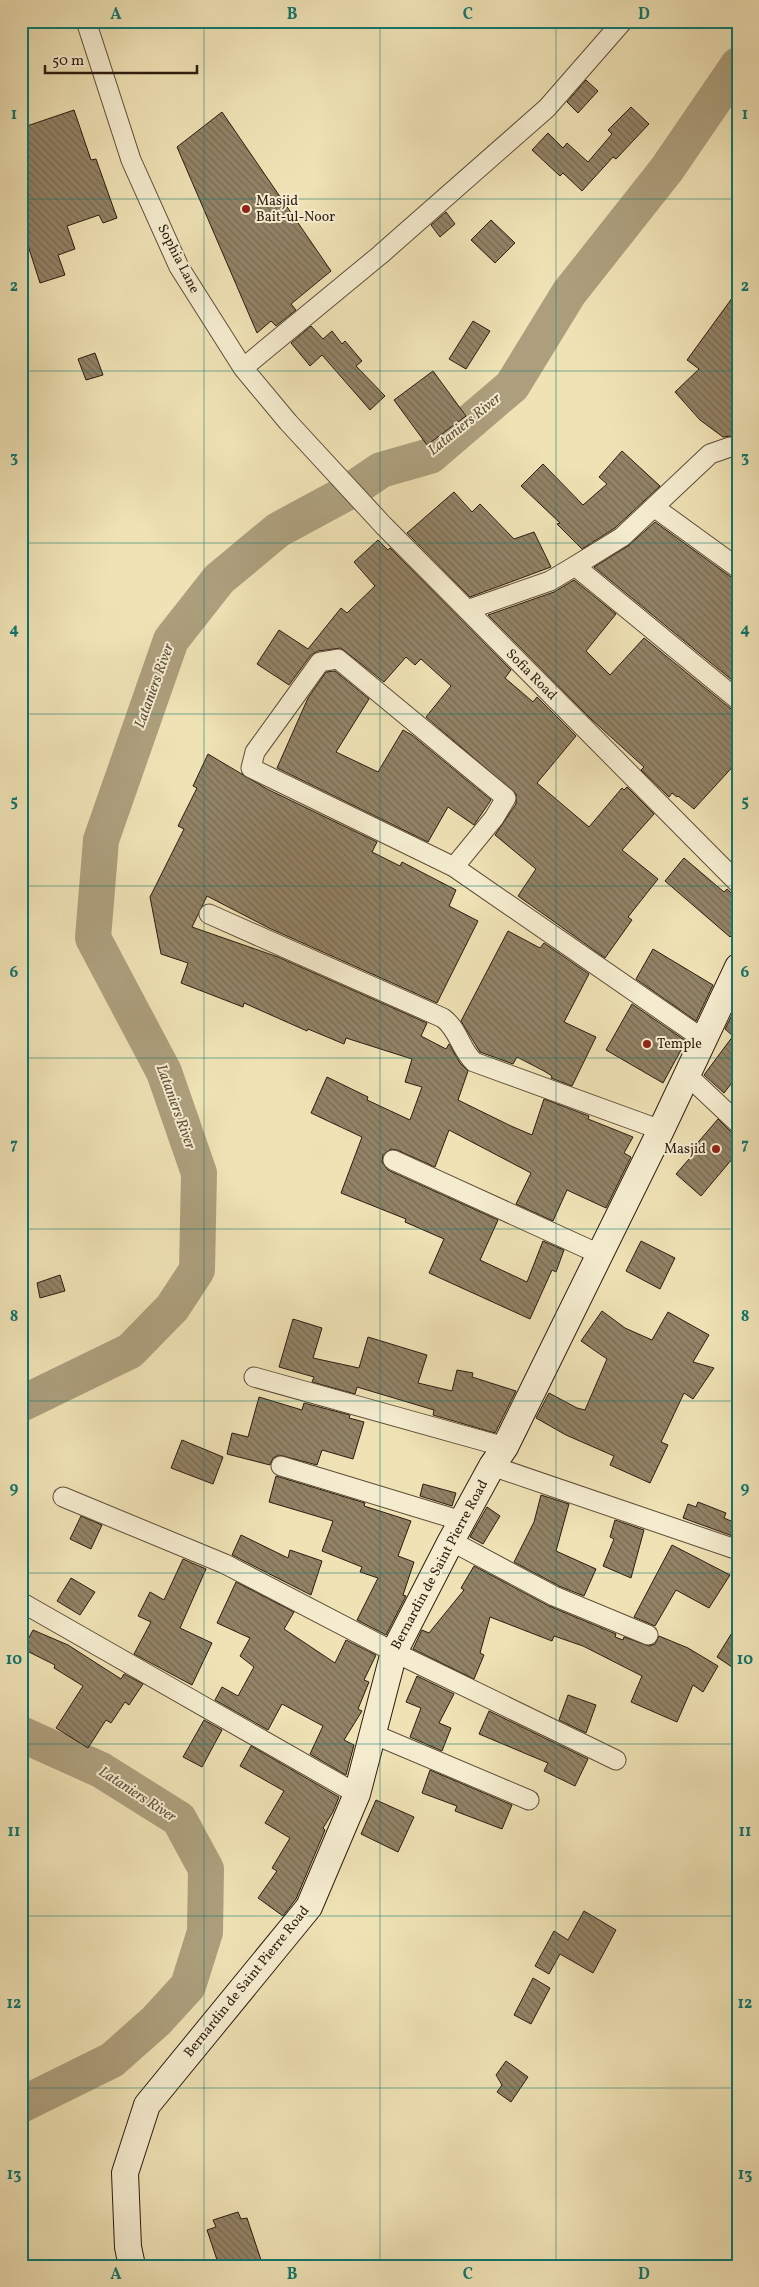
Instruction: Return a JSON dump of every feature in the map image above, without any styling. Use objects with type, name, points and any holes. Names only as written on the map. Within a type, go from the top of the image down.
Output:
[{"type":"main road","name":"Bernardin de Saint Pierre Road","points":[[132,2266],[128,2247],[125,2173],[147,2105],[309,1907],[357,1794],[394,1652],[456,1531],[498,1457],[661,1130],[702,1039],[738,967]]},
{"type":"street","name":"Sophia Lane","points":[[86,21],[131,160],[179,267],[243,368],[326,465]]},
{"type":"street","points":[[243,368],[380,255],[547,108],[622,21]]},
{"type":"street","points":[[466,610],[550,581],[622,537],[710,454],[730,447],[738,447]]},
{"type":"street","name":"Sofia Road","points":[[326,465],[466,610],[738,883]]},
{"type":"street","points":[[654,507],[738,568]]},
{"type":"street","points":[[575,566],[738,700]]},
{"type":"street","points":[[454,867],[494,818],[506,798],[338,659],[320,662],[255,752],[251,768],[454,867],[702,1039]]},
{"type":"street","points":[[208,914],[443,1018],[457,1032],[466,1052],[474,1062],[661,1130]]},
{"type":"street","points":[[686,1074],[738,1123]]},
{"type":"street","points":[[393,1160],[599,1254]]},
{"type":"street","points":[[254,1377],[498,1457],[738,1550]]},
{"type":"street","points":[[280,1466],[456,1531],[554,1596],[648,1635]]},
{"type":"street","points":[[63,1497],[225,1564],[394,1652],[616,1760]]},
{"type":"street","points":[[21,1602],[357,1794]]},
{"type":"street","points":[[373,1734],[529,1800]]},
{"type":"building","points":[[586,80],[598,91],[578,113],[567,102]]},
{"type":"building","points":[[631,107],[649,124],[616,159],[613,157],[582,191],[563,173],[560,176],[532,150],[548,133],[563,148],[567,143],[588,162],[612,134],[608,130]]},
{"type":"building","points":[[74,110],[91,160],[96,159],[117,218],[103,223],[99,215],[67,226],[75,249],[58,255],[65,275],[40,283],[25,236],[21,237],[21,128]]},
{"type":"building","name":"Masjid Bait-ul-Noor","points":[[222,112],[331,271],[291,304],[296,310],[276,326],[271,321],[257,333],[177,147]]},
{"type":"building","points":[[446,212],[455,224],[440,237],[431,225]]},
{"type":"building","points":[[491,220],[515,243],[495,263],[471,240]]},
{"type":"building","points":[[738,290],[738,426],[732,436],[723,437],[700,420],[675,392],[699,369],[687,360]]},
{"type":"building","points":[[473,321],[490,331],[466,369],[449,359]]},
{"type":"building","points":[[311,326],[323,339],[332,331],[342,344],[345,341],[362,361],[356,366],[385,396],[370,410],[322,355],[310,366],[291,343]]},
{"type":"building","points":[[95,353],[103,375],[86,380],[78,359]]},
{"type":"building","points":[[433,371],[466,416],[427,445],[394,400]]},
{"type":"building","points":[[622,451],[660,486],[615,528],[582,549],[557,524],[560,523],[521,486],[543,464],[583,505],[607,484],[599,477]]},
{"type":"building","points":[[454,492],[472,512],[480,504],[514,539],[534,532],[551,567],[470,597],[407,533]]},
{"type":"building","points":[[655,522],[731,577],[738,579],[738,685],[594,567],[628,546]]},
{"type":"building","points":[[378,540],[388,550],[390,548],[511,670],[505,678],[533,702],[537,697],[576,736],[537,783],[589,827],[622,788],[624,790],[627,787],[654,814],[622,850],[658,879],[628,917],[632,920],[605,958],[518,896],[536,869],[495,835],[516,804],[516,794],[426,717],[451,686],[421,659],[415,665],[406,657],[384,682],[341,648],[318,651],[311,655],[289,685],[257,664],[279,630],[308,649],[341,608],[347,613],[375,586],[354,562]]},
{"type":"building","points":[[574,580],[616,614],[586,651],[610,675],[644,638],[731,709],[738,711],[738,761],[694,809],[672,793],[669,797],[641,770],[644,767],[591,719],[488,615],[554,592]]},
{"type":"building","points":[[335,671],[369,699],[336,752],[378,772],[403,730],[412,735],[491,800],[474,825],[448,807],[428,842],[277,768],[308,698],[326,672]]},
{"type":"building","points":[[208,754],[267,789],[377,842],[372,852],[400,866],[402,862],[456,890],[449,906],[478,921],[437,1003],[269,928],[207,896],[192,927],[278,957],[427,1023],[421,1036],[446,1049],[449,1044],[460,1063],[468,1071],[458,1100],[511,1126],[532,1135],[544,1099],[589,1116],[588,1119],[633,1137],[624,1153],[631,1157],[606,1208],[567,1190],[553,1221],[516,1204],[531,1173],[449,1130],[435,1167],[397,1150],[391,1149],[383,1155],[382,1162],[388,1170],[498,1220],[480,1260],[527,1282],[543,1241],[564,1250],[556,1272],[552,1270],[530,1319],[429,1273],[444,1239],[405,1222],[406,1219],[341,1193],[362,1137],[311,1113],[327,1077],[368,1097],[367,1100],[410,1120],[422,1087],[405,1082],[412,1059],[346,1038],[344,1044],[308,1029],[307,1031],[244,1003],[243,1007],[181,983],[188,963],[161,954],[150,897],[184,829],[178,826],[197,788],[193,786]]},
{"type":"building","points":[[684,858],[724,892],[727,889],[738,899],[738,928],[730,937],[665,881]]},
{"type":"building","points":[[508,931],[540,948],[544,943],[589,974],[564,1022],[596,1037],[572,1086],[551,1078],[552,1076],[544,1071],[517,1057],[513,1064],[480,1052],[461,1021]]},
{"type":"building","points":[[653,949],[713,985],[696,1021],[636,979]]},
{"type":"building","points":[[738,1003],[738,1075],[724,1093],[704,1075],[733,1036],[725,1029]]},
{"type":"building","name":"Temple","points":[[632,1004],[686,1041],[663,1083],[606,1050]]},
{"type":"building","name":"Masjid","points":[[718,1119],[730,1131],[738,1135],[738,1152],[701,1196],[676,1174],[696,1151],[694,1147]]},
{"type":"building","points":[[641,1241],[675,1258],[660,1289],[626,1271]]},
{"type":"building","points":[[60,1275],[65,1291],[40,1298],[37,1283]]},
{"type":"building","points":[[602,1311],[625,1328],[652,1340],[668,1312],[709,1335],[693,1362],[714,1368],[693,1399],[684,1393],[661,1442],[668,1445],[650,1483],[610,1465],[614,1456],[566,1435],[536,1418],[549,1393],[577,1408],[585,1410],[607,1359],[581,1341]]},
{"type":"building","points":[[293,1319],[322,1328],[313,1358],[359,1368],[368,1337],[427,1355],[418,1383],[452,1391],[457,1370],[473,1373],[472,1377],[516,1391],[495,1433],[433,1415],[434,1410],[357,1387],[355,1394],[312,1382],[314,1377],[279,1367]]},
{"type":"building","points":[[259,1397],[302,1410],[304,1403],[350,1415],[349,1418],[364,1422],[353,1459],[322,1450],[317,1465],[279,1455],[273,1458],[270,1465],[227,1454],[232,1433],[248,1437]]},
{"type":"building","points":[[182,1440],[223,1457],[213,1484],[171,1468]]},
{"type":"building","points":[[276,1476],[365,1503],[364,1506],[411,1521],[398,1556],[414,1562],[403,1595],[406,1596],[386,1635],[357,1620],[378,1578],[360,1572],[362,1567],[322,1551],[333,1521],[269,1502]]},
{"type":"building","points":[[423,1484],[456,1493],[452,1506],[420,1496]]},
{"type":"building","points":[[541,1495],[569,1504],[556,1551],[596,1569],[584,1596],[559,1586],[514,1562],[534,1522]]},
{"type":"building","points":[[698,1502],[726,1513],[724,1518],[738,1524],[738,1538],[683,1518],[688,1504],[696,1507]]},
{"type":"building","points":[[487,1507],[500,1516],[483,1544],[470,1537]]},
{"type":"building","points":[[81,1516],[102,1525],[91,1549],[70,1539]]},
{"type":"building","points":[[615,1520],[644,1530],[631,1578],[603,1566],[614,1539],[610,1537]]},
{"type":"building","points":[[241,1535],[288,1558],[290,1550],[322,1561],[311,1595],[232,1555]]},
{"type":"building","points":[[672,1545],[730,1575],[709,1608],[676,1590],[655,1626],[634,1617]]},
{"type":"building","points":[[183,1559],[206,1569],[180,1628],[212,1643],[192,1685],[134,1654],[151,1622],[138,1616],[150,1592],[164,1600]]},
{"type":"building","points":[[474,1566],[549,1606],[616,1634],[615,1637],[623,1640],[624,1637],[649,1646],[655,1644],[659,1636],[688,1648],[718,1666],[703,1692],[693,1685],[677,1722],[631,1702],[642,1676],[583,1646],[554,1636],[552,1641],[490,1617],[480,1653],[484,1655],[474,1679],[413,1649],[422,1630],[429,1633],[464,1590],[461,1588]]},
{"type":"building","points":[[71,1578],[95,1592],[80,1615],[57,1601]]},
{"type":"building","points":[[236,1582],[294,1612],[284,1629],[335,1663],[346,1640],[376,1655],[364,1680],[369,1682],[358,1709],[362,1711],[344,1740],[354,1745],[346,1775],[310,1754],[323,1726],[282,1704],[268,1730],[215,1700],[222,1687],[238,1696],[254,1667],[240,1656],[250,1638],[217,1623]]},
{"type":"building","points":[[738,1623],[738,1671],[717,1657]]},
{"type":"building","points":[[33,1630],[68,1645],[121,1679],[124,1674],[143,1684],[129,1705],[125,1702],[111,1723],[106,1720],[88,1748],[56,1728],[83,1686],[54,1668],[55,1665],[23,1649]]},
{"type":"building","points":[[417,1676],[454,1694],[439,1723],[451,1728],[442,1751],[410,1737],[421,1708],[406,1702]]},
{"type":"building","points":[[568,1695],[596,1705],[586,1733],[559,1720]]},
{"type":"building","points":[[489,1711],[588,1759],[575,1786],[544,1771],[548,1763],[479,1734]]},
{"type":"building","points":[[204,1720],[222,1730],[202,1767],[183,1757]]},
{"type":"building","points":[[251,1746],[339,1797],[333,1812],[323,1828],[325,1830],[296,1899],[283,1916],[258,1898],[277,1871],[272,1868],[290,1838],[265,1823],[284,1791],[240,1766]]},
{"type":"building","points":[[430,1770],[512,1805],[502,1829],[455,1811],[457,1806],[422,1793]]},
{"type":"building","points":[[376,1800],[414,1817],[398,1852],[361,1834]]},
{"type":"building","points":[[584,1911],[616,1930],[593,1973],[560,1954],[549,1974],[535,1966],[554,1931],[568,1940]]},
{"type":"building","points":[[533,1978],[550,1988],[531,2024],[514,2015]]},
{"type":"building","points":[[506,2061],[528,2077],[511,2102],[497,2092],[502,2085],[496,2075]]},
{"type":"building","points":[[238,2212],[241,2219],[247,2218],[263,2266],[219,2266],[207,2230],[216,2227],[213,2220]]},
{"type":"waterway","name":"Lataniers River","points":[[21,1404],[130,1351],[172,1308],[197,1270],[199,1173],[164,1072],[93,938],[101,840],[171,640],[219,579],[278,530],[350,491],[381,470],[430,456],[512,386],[569,293],[667,169],[738,65]]},
{"type":"waterway","name":"Lataniers River","points":[[21,1734],[101,1770],[179,1819],[206,1869],[205,1932],[188,1986],[156,2021],[112,2060],[21,2105]]},
{"type":"place","name":"Masjid Bait-ul-Noor","points":[[246,209]]},
{"type":"place","name":"Temple","points":[[647,1044]]},
{"type":"place","name":"Masjid","points":[[716,1149]]}]
